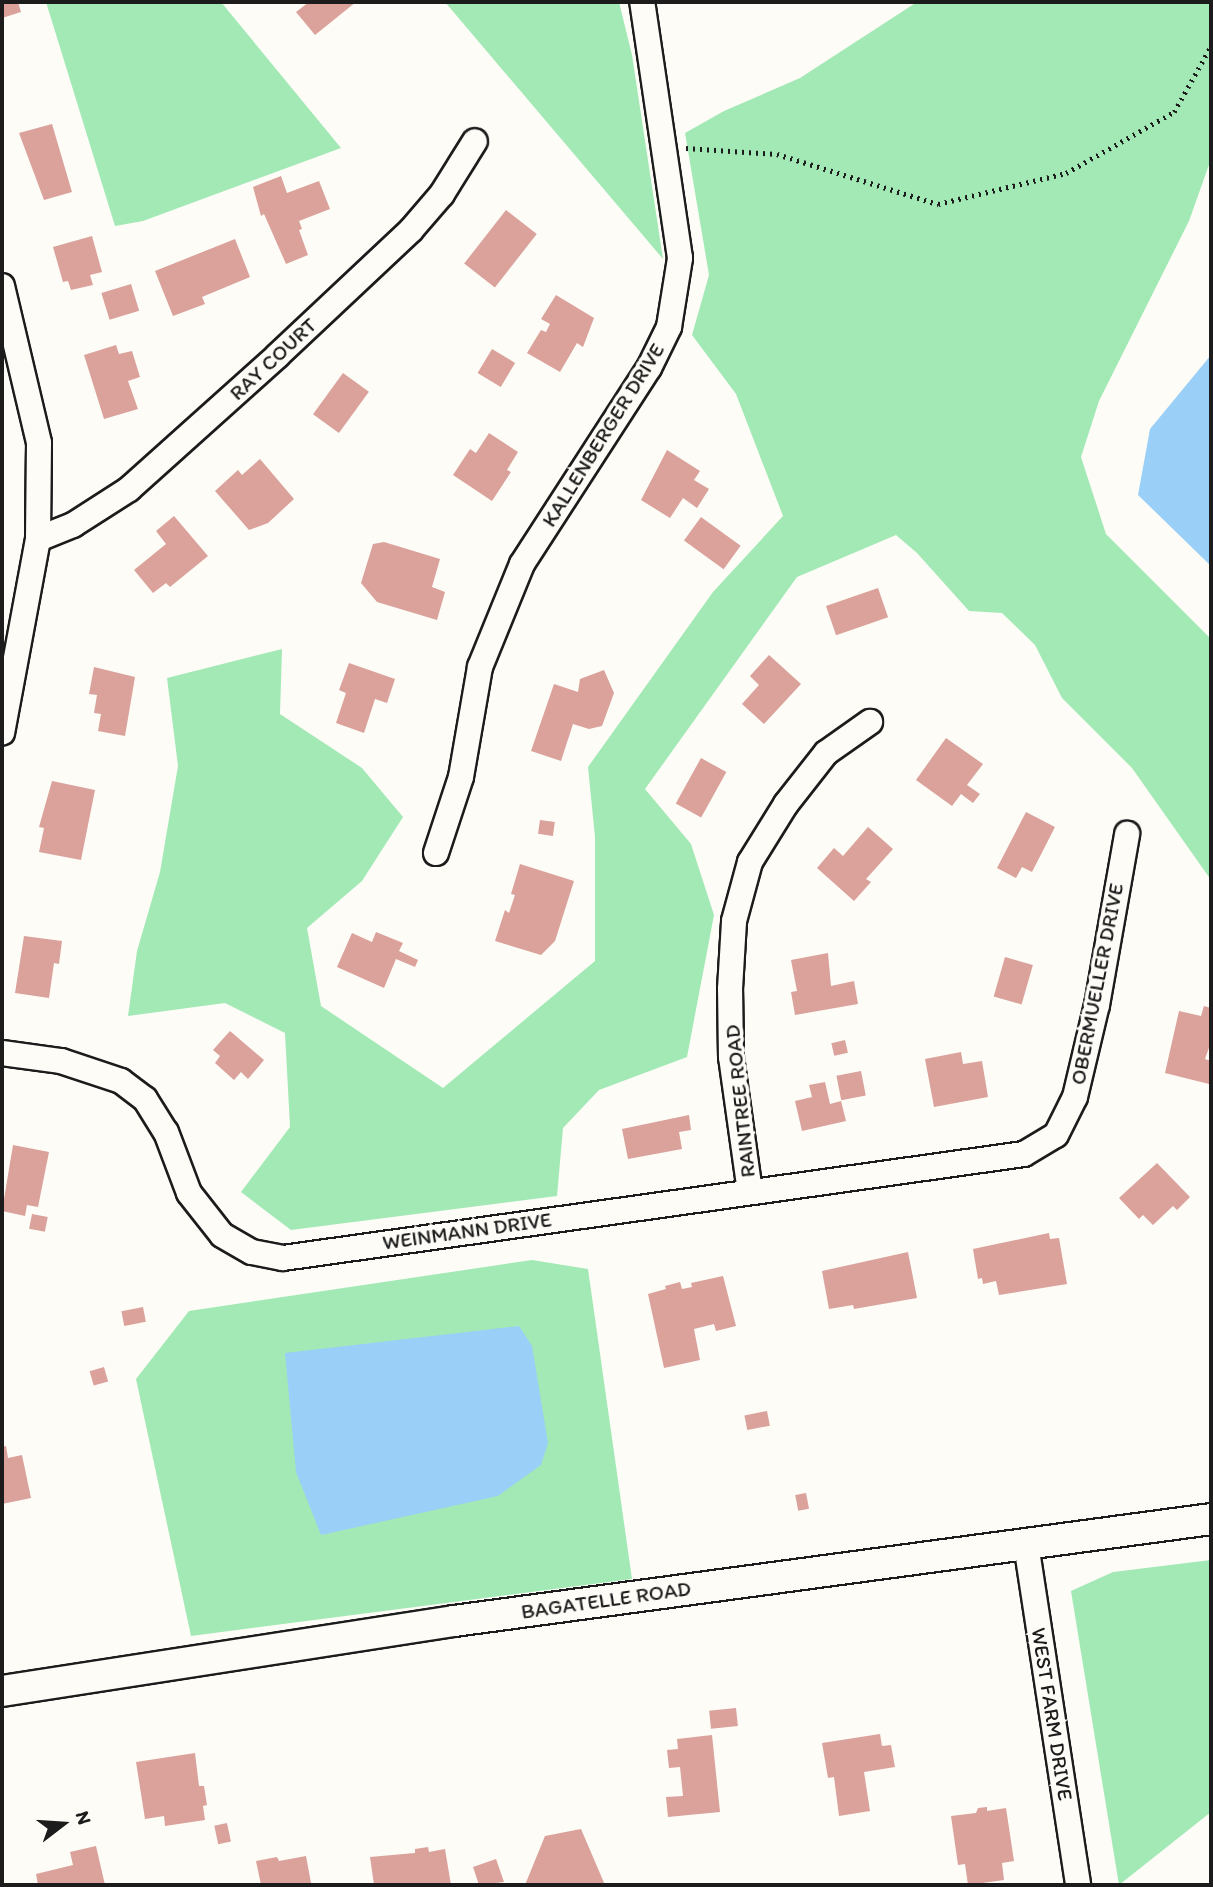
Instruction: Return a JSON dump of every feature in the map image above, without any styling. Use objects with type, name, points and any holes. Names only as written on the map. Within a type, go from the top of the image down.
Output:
[{"type":"street","name":"KALLENBERGER DRIVE","points":[[436,853],[461,777],[480,667],[522,564],[649,368],[669,327],[680,258],[642,2]]},
{"type":"street","name":"RAY COURT","points":[[38,539],[73,525],[129,489],[277,356],[411,230],[442,194],[475,141]]},
{"type":"street","points":[[2,286],[39,443],[38,539],[2,733]]},
{"type":"street","name":"RAINTREE ROAD","points":[[750,1192],[731,1057],[733,921],[750,862],[786,804],[826,753],[870,722]]},
{"type":"street","name":"OBERMUELLER DRIVE","points":[[1024,1154],[1056,1135],[1075,1097],[1097,1005],[1127,834]]},
{"type":"street","name":"WEINMANN DRIVE","points":[[2,1052],[61,1061],[121,1081],[145,1099],[166,1132],[189,1193],[222,1235],[252,1252],[283,1258],[1024,1154]]},
{"type":"street","name":"BAGATELLE ROAD","points":[[2,1691],[454,1621],[1211,1519]]},
{"type":"street","name":"WEST FARM DRIVE","points":[[1026,1544],[1078,1885]]},
{"type":"path","points":[[663,146],[777,154],[938,204],[1066,173],[1174,112],[1211,46]]},
{"type":"green space","points":[[46,2],[221,2],[341,148],[143,221],[115,226]]},
{"type":"green space","points":[[445,2],[619,2],[632,55],[663,259]]},
{"type":"green space","points":[[917,2],[1211,2],[1211,159],[1189,221],[1099,401],[1081,457],[1106,534],[1211,639],[1211,880],[1132,768],[1062,698],[1035,645],[1002,613],[969,611],[917,553],[896,535],[797,577],[645,789],[691,844],[714,915],[687,1057],[599,1090],[563,1128],[557,1196],[291,1230],[241,1192],[290,1127],[285,1033],[225,1003],[128,1016],[137,951],[160,872],[178,766],[167,678],[282,649],[280,714],[362,768],[403,817],[362,881],[307,928],[321,1006],[443,1088],[595,961],[595,837],[588,767],[713,592],[783,516],[736,394],[692,335],[709,275],[685,133],[724,111],[800,78]]},
{"type":"green space","points":[[532,1260],[588,1269],[632,1579],[191,1636],[136,1379],[189,1311]]},
{"type":"green space","points":[[1211,1560],[1211,1812],[1119,1885],[1071,1591],[1113,1572]]},
{"type":"water","points":[[1211,355],[1211,566],[1138,495],[1150,429]]},
{"type":"water","points":[[519,1326],[532,1346],[548,1443],[541,1465],[498,1496],[321,1535],[296,1472],[285,1353]]},
{"type":"building","points":[[2,2],[18,2],[21,12],[2,18]]},
{"type":"building","points":[[309,2],[356,2],[315,35],[296,12]]},
{"type":"building","points":[[52,124],[72,192],[44,200],[19,133]]},
{"type":"building","points":[[281,176],[287,193],[319,181],[330,209],[299,221],[302,229],[299,230],[308,255],[286,264],[264,214],[261,216],[253,187]]},
{"type":"building","points":[[506,210],[537,234],[495,288],[464,264]]},
{"type":"building","points":[[92,236],[102,272],[90,275],[93,285],[71,290],[68,281],[63,282],[53,247]]},
{"type":"building","points":[[235,239],[250,277],[202,297],[205,304],[173,316],[155,271]]},
{"type":"building","points":[[131,284],[139,311],[110,320],[101,293]]},
{"type":"building","points":[[556,295],[594,318],[583,347],[577,343],[560,372],[527,353],[541,330],[546,332],[550,324],[541,319]]},
{"type":"building","points":[[116,345],[119,354],[132,351],[140,377],[128,381],[138,409],[104,419],[84,355]]},
{"type":"building","points":[[492,349],[515,363],[501,387],[478,373]]},
{"type":"building","points":[[343,373],[369,392],[339,433],[313,414]]},
{"type":"building","points":[[489,433],[518,452],[507,470],[511,472],[492,501],[453,475],[470,449],[476,453]]},
{"type":"building","points":[[667,450],[700,471],[694,480],[709,489],[697,508],[683,498],[670,518],[641,500]]},
{"type":"building","points":[[260,459],[294,499],[268,523],[249,530],[215,491],[238,470],[242,475]]},
{"type":"building","points":[[174,516],[208,556],[170,587],[166,583],[153,593],[134,570],[166,544],[156,531]]},
{"type":"building","points":[[701,517],[741,546],[724,569],[684,540]]},
{"type":"building","points":[[384,542],[440,559],[432,587],[445,592],[437,620],[377,602],[361,583],[373,544]]},
{"type":"building","points":[[878,588],[888,617],[836,635],[826,606]]},
{"type":"building","points":[[769,655],[801,684],[764,724],[742,704],[759,685],[750,676]]},
{"type":"building","points":[[349,663],[395,679],[387,703],[375,699],[364,733],[336,723],[346,693],[339,690]]},
{"type":"building","points":[[94,667],[135,677],[125,736],[98,731],[101,714],[94,713],[97,695],[89,694]]},
{"type":"building","points":[[604,670],[614,693],[602,726],[589,729],[573,724],[561,761],[531,751],[554,684],[578,692],[580,679]]},
{"type":"building","points":[[946,738],[983,764],[967,785],[980,794],[973,803],[961,794],[952,806],[916,780]]},
{"type":"building","points":[[701,758],[726,772],[701,818],[676,803]]},
{"type":"building","points":[[52,781],[95,790],[81,860],[39,852],[44,828],[39,827]]},
{"type":"building","points":[[1026,812],[1055,827],[1032,872],[1022,867],[1016,878],[997,868]]},
{"type":"building","points":[[540,820],[555,822],[553,836],[538,834]]},
{"type":"building","points":[[868,827],[893,849],[866,879],[871,882],[854,901],[817,868],[834,848],[843,856]]},
{"type":"building","points":[[520,864],[574,881],[555,941],[541,955],[495,941],[505,910],[509,913],[515,895],[511,894]]},
{"type":"building","points":[[376,932],[403,943],[399,951],[418,960],[415,967],[396,959],[384,988],[337,967],[352,933],[372,942]]},
{"type":"building","points":[[24,936],[62,941],[59,964],[54,963],[49,998],[15,993]]},
{"type":"building","points":[[828,953],[831,986],[854,981],[858,1004],[795,1015],[791,992],[797,991],[791,960]]},
{"type":"building","points":[[1005,957],[1033,965],[1022,1004],[994,996]]},
{"type":"building","points":[[1204,1006],[1211,1008],[1211,1042],[1205,1059],[1211,1061],[1209,1084],[1165,1073],[1179,1011],[1201,1016]]},
{"type":"building","points":[[230,1031],[264,1060],[248,1079],[241,1072],[234,1080],[215,1063],[220,1056],[213,1050]]},
{"type":"building","points":[[845,1040],[848,1053],[834,1056],[831,1043]]},
{"type":"building","points":[[961,1052],[963,1064],[982,1061],[988,1097],[934,1107],[925,1059]]},
{"type":"building","points":[[861,1071],[866,1096],[841,1100],[836,1076]]},
{"type":"building","points":[[825,1082],[830,1104],[841,1101],[846,1121],[802,1131],[795,1101],[812,1097],[809,1085]]},
{"type":"building","points":[[689,1115],[691,1130],[679,1132],[682,1149],[628,1159],[622,1129]]},
{"type":"building","points":[[13,1145],[49,1152],[38,1207],[27,1205],[25,1216],[2,1211]]},
{"type":"building","points":[[1157,1163],[1190,1197],[1177,1210],[1173,1206],[1153,1225],[1143,1215],[1139,1219],[1119,1198]]},
{"type":"building","points":[[32,1214],[48,1217],[45,1232],[29,1229]]},
{"type":"building","points":[[1049,1233],[1050,1239],[1059,1238],[1067,1284],[999,1295],[996,1281],[983,1284],[982,1278],[978,1279],[973,1249]]},
{"type":"building","points":[[908,1252],[917,1298],[854,1309],[853,1305],[829,1309],[822,1271]]},
{"type":"building","points":[[723,1276],[736,1326],[716,1331],[714,1324],[694,1329],[700,1360],[664,1368],[648,1294],[680,1282],[682,1289],[692,1287],[691,1283]]},
{"type":"building","points":[[143,1307],[146,1322],[124,1326],[121,1311]]},
{"type":"building","points":[[104,1367],[108,1381],[94,1386],[90,1371]]},
{"type":"building","points":[[767,1411],[770,1426],[747,1430],[744,1415]]},
{"type":"building","points":[[6,1446],[8,1458],[22,1455],[31,1498],[2,1504],[2,1447]]},
{"type":"building","points":[[806,1493],[809,1509],[798,1511],[795,1495]]},
{"type":"building","points":[[736,1708],[738,1726],[711,1729],[709,1711]]},
{"type":"building","points":[[880,1734],[882,1746],[891,1745],[895,1767],[864,1772],[870,1811],[839,1816],[834,1777],[828,1778],[822,1743]]},
{"type":"building","points":[[712,1735],[720,1812],[668,1817],[666,1797],[683,1796],[680,1767],[669,1768],[667,1750],[678,1749],[677,1739]]},
{"type":"building","points":[[195,1753],[199,1786],[204,1786],[207,1805],[203,1806],[205,1820],[165,1826],[164,1816],[145,1819],[136,1762]]},
{"type":"building","points":[[987,1807],[987,1811],[1006,1808],[1014,1861],[1002,1863],[1004,1880],[968,1885],[965,1864],[958,1865],[951,1816],[976,1813],[978,1808]]},
{"type":"building","points":[[227,1823],[231,1842],[218,1844],[214,1826]]},
{"type":"building","points":[[581,1829],[605,1885],[525,1885],[545,1836]]},
{"type":"building","points":[[96,1846],[105,1885],[38,1885],[36,1874],[73,1865],[70,1852]]},
{"type":"building","points":[[428,1847],[429,1852],[445,1849],[451,1885],[374,1885],[370,1857],[415,1853],[415,1849]]},
{"type":"building","points":[[306,1856],[311,1883],[261,1885],[256,1861],[277,1857],[279,1861]]},
{"type":"building","points":[[496,1859],[504,1882],[479,1885],[473,1867]]}]
